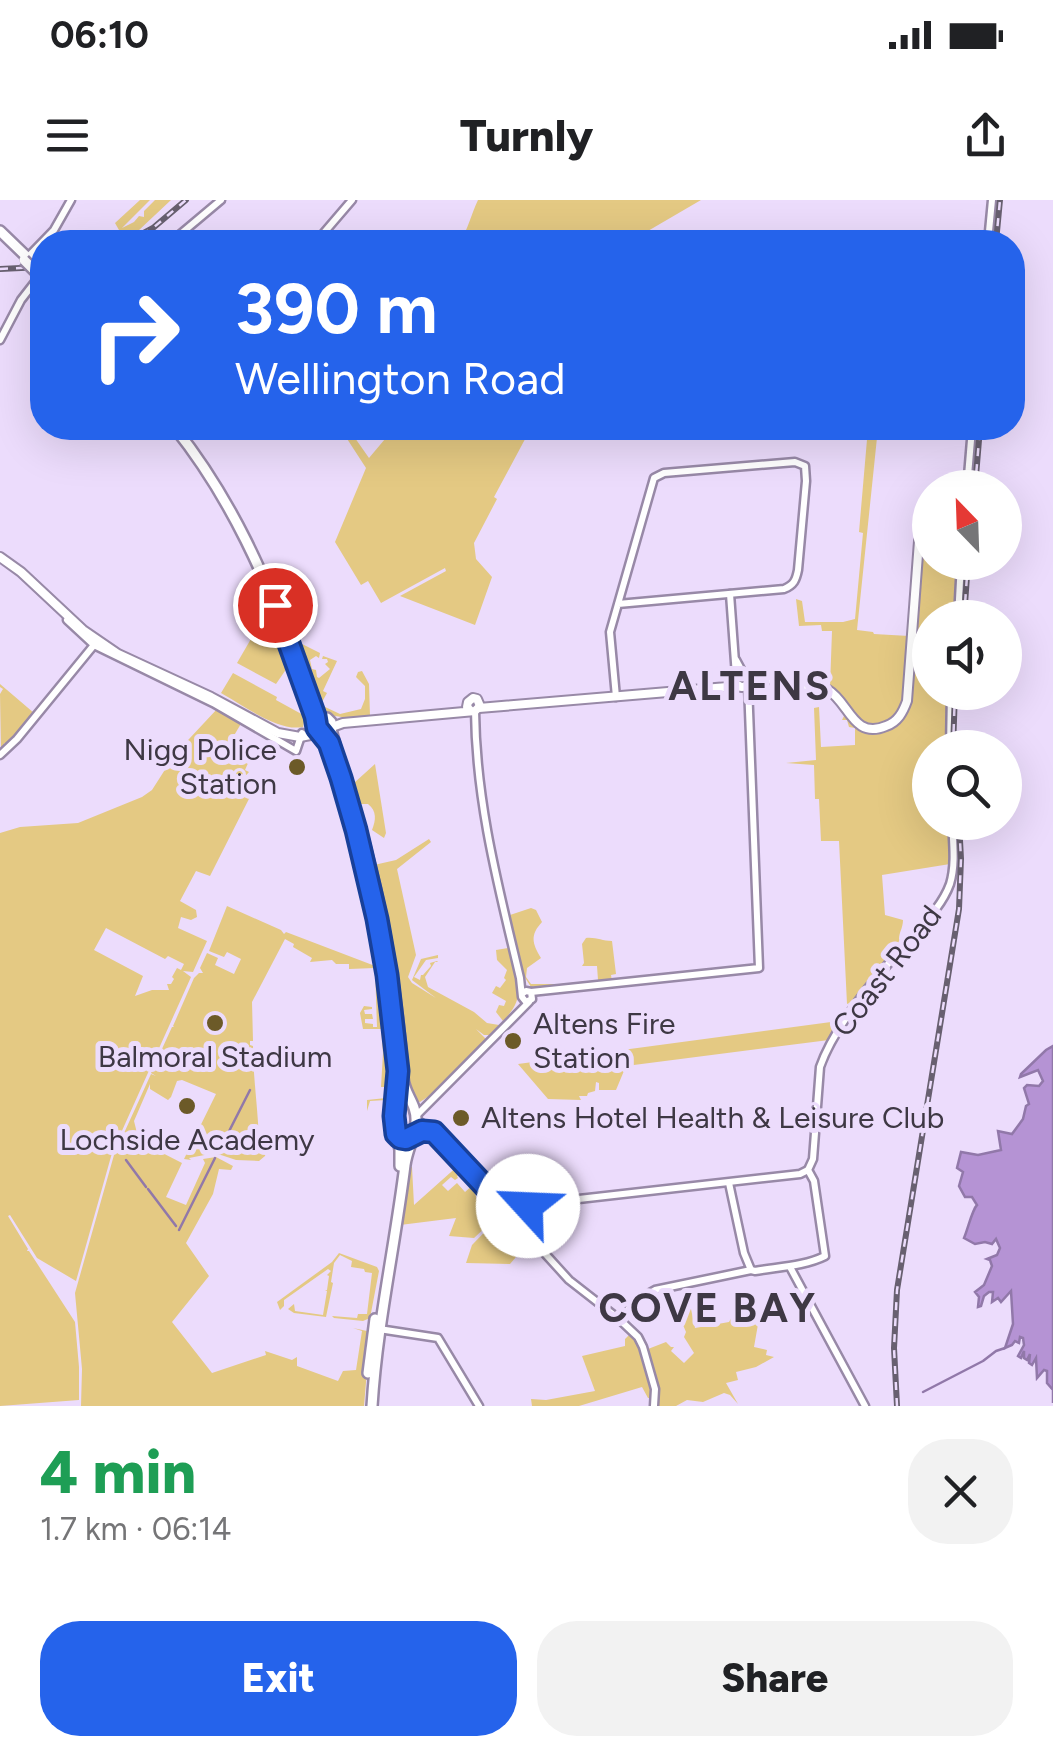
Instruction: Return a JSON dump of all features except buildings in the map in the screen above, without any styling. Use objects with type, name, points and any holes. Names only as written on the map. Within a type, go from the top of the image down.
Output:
[{"type":"main road","points":[[0,234],[30,262]]},
{"type":"main road","points":[[186,440],[226,501],[255,557],[359,823],[377,896],[393,980],[404,1086],[416,1117],[376,1328]]},
{"type":"main road","points":[[0,557],[106,647],[284,735],[301,735],[348,722],[720,687],[766,679],[828,690],[838,697],[851,718],[864,727],[882,728],[899,718],[907,701],[916,580]]},
{"type":"main road","points":[[324,726],[374,902],[399,1075],[394,1120],[400,1158],[369,1406]]},
{"type":"main road","points":[[396,1104],[404,1097],[411,1099]]},
{"type":"main road","points":[[397,1136],[406,1139],[413,1135]]},
{"type":"street","points":[[54,230],[71,200]]},
{"type":"street","points":[[185,230],[221,200]]},
{"type":"street","points":[[326,230],[352,200]]},
{"type":"street","points":[[989,230],[992,200]]},
{"type":"street","points":[[27,259],[30,256]]},
{"type":"street","points":[[0,340],[30,288]]},
{"type":"street","points":[[968,470],[971,440]]},
{"type":"street","points":[[616,696],[610,632],[618,604],[656,476],[795,462],[806,469],[795,582],[784,589],[618,604]]},
{"type":"street","points":[[0,557],[94,645],[211,702],[296,751],[301,735]]},
{"type":"street","points":[[730,594],[736,659],[748,702],[759,968],[528,996],[416,1117],[494,1196],[517,1206],[808,1170]]},
{"type":"street","points":[[0,756],[94,645]]},
{"type":"street","points":[[474,708],[483,816],[520,978],[528,996]]},
{"type":"street","name":"Coast Road","points":[[619,1319],[655,1290],[826,1256],[814,1181],[808,1170],[813,1159],[817,1081],[824,1054],[886,966],[942,901],[953,869],[952,840]]},
{"type":"street","points":[[411,1099],[421,1102],[436,1094]]},
{"type":"street","points":[[413,1135],[426,1130],[434,1132]]},
{"type":"street","points":[[729,1182],[750,1270]]},
{"type":"street","points":[[517,1206],[522,1228],[570,1280],[632,1330],[643,1347],[655,1389],[654,1406]]},
{"type":"street","points":[[789,1266],[865,1406]]},
{"type":"street","points":[[376,1328],[438,1338],[479,1406]]},
{"type":"shaded area","points":[[140,200],[150,200],[122,228],[139,216],[144,217],[144,211],[155,200],[171,200],[139,230],[119,230],[115,223]]},
{"type":"shaded area","points":[[478,200],[701,200],[650,230],[466,230]]},
{"type":"shaded area","points":[[348,440],[356,440],[369,458],[384,440],[525,440],[474,543],[476,559],[492,577],[475,625],[400,596],[446,571],[445,568],[381,603],[368,581],[361,585],[335,542],[366,468]]},
{"type":"shaded area","points":[[867,440],[877,440],[857,630],[909,636],[906,685],[899,709],[885,723],[876,725],[856,718],[830,687],[832,631],[822,631],[821,625],[799,626],[796,599],[802,601],[805,622],[855,619],[863,533],[859,532]]},
{"type":"shaded area","points":[[917,580],[959,580],[957,600],[915,600]]},
{"type":"shaded area","points":[[259,625],[285,640],[295,673],[287,668],[276,684],[237,663]]},
{"type":"shaded area","points":[[912,628],[912,710],[949,710],[949,730],[912,730],[912,840],[951,840],[950,864],[882,875],[885,915],[903,920],[899,939],[903,943],[857,1000],[847,1004],[839,841],[821,841],[814,765],[786,763],[816,760],[814,708],[819,707],[821,747],[855,745],[855,728],[842,720],[844,716],[866,730],[903,716]]},
{"type":"shaded area","points":[[298,642],[320,653],[319,658],[310,660],[319,678],[330,669],[323,656],[337,661],[323,691],[327,693],[323,706],[340,714],[361,709],[365,686],[356,677],[362,671],[369,684],[370,716],[329,715],[317,699],[320,694],[316,695]]},
{"type":"shaded area","points":[[233,673],[305,716],[303,727],[272,722],[221,693]]},
{"type":"shaded area","points":[[0,684],[34,713],[1,751],[3,689]]},
{"type":"shaded area","points":[[218,708],[242,722],[226,749],[249,761],[245,770],[249,772],[242,785],[260,777],[210,876],[196,871],[180,901],[196,910],[197,917],[181,917],[178,928],[207,941],[193,972],[183,971],[191,977],[112,1153],[76,1281],[37,1258],[8,1216],[75,1322],[79,1400],[0,1406],[0,833],[20,827],[78,823],[142,797],[152,790],[175,754]],"holes":[[[106,928],[165,959],[168,956],[184,964],[181,970],[177,968],[171,984],[167,984],[169,990],[135,996],[143,976],[94,950]]]},
{"type":"shaded area","points":[[375,764],[384,838],[372,830],[374,813],[368,804],[359,804],[354,783]]},
{"type":"shaded area","points":[[429,839],[431,842],[397,869],[416,955],[408,977],[412,983],[436,998],[412,980],[421,959],[438,955],[426,960],[414,977],[420,980],[430,963],[437,961],[425,977],[428,987],[487,1023],[499,1025],[489,1035],[476,1029],[486,1039],[420,1102],[406,1092],[374,865],[396,860]]},
{"type":"shaded area","points":[[227,906],[284,934],[383,969],[396,1076],[392,1105],[386,1100],[370,1101],[367,1111],[367,1100],[386,1098],[386,1087],[381,1087],[381,1029],[363,1029],[360,1013],[364,1006],[372,1007],[364,1010],[373,1019],[365,1019],[365,1023],[377,1027],[375,968],[349,969],[349,964],[332,960],[310,962],[312,958],[285,939],[252,1002],[250,1045],[259,1148],[266,1152],[265,1156],[259,1161],[236,1160],[215,1153],[184,1159],[216,1094],[182,1080],[177,1081],[168,1100],[150,1089],[150,1084],[134,1121],[139,1141],[182,1163],[166,1197],[186,1205],[205,1163],[203,1159],[216,1157],[233,1166],[231,1170],[219,1169],[213,1194],[186,1243],[209,1276],[172,1322],[212,1373],[266,1355],[265,1351],[292,1360],[297,1357],[297,1366],[338,1381],[343,1371],[356,1370],[362,1331],[353,1328],[367,1331],[370,1335],[364,1406],[81,1406],[75,1293],[114,1155],[151,1074],[156,1076],[151,1073],[194,978],[203,973],[200,968],[207,953],[218,958],[215,965],[234,974],[241,959],[227,952],[224,957],[209,951]]},
{"type":"shaded area","points":[[531,908],[542,922],[534,939],[541,958],[527,968],[526,977],[531,984],[598,980],[597,966],[582,966],[582,944],[586,938],[612,941],[616,974],[611,975],[612,981],[531,987],[522,973],[510,915]]},
{"type":"shaded area","points":[[508,948],[518,995],[503,1021],[496,1012],[506,1001],[492,993],[506,980],[507,970],[497,960],[496,950]]},
{"type":"shaded area","points":[[843,1019],[829,1040],[626,1066],[616,1090],[599,1090],[596,1082],[595,1091],[579,1096],[581,1100],[548,1099],[518,1064],[831,1022]]},
{"type":"shaded area","points":[[1053,1046],[1053,1390],[1047,1383],[1047,1371],[1037,1378],[1036,1358],[1032,1365],[1030,1354],[1027,1360],[1024,1351],[1021,1358],[1018,1356],[1023,1338],[1005,1348],[1013,1324],[1011,1291],[1001,1302],[998,1298],[992,1302],[993,1292],[989,1292],[978,1307],[975,1292],[984,1285],[992,1266],[987,1259],[997,1255],[1000,1248],[996,1239],[992,1244],[975,1244],[964,1238],[977,1205],[972,1197],[965,1197],[959,1186],[963,1172],[957,1168],[961,1152],[978,1155],[1001,1150],[998,1131],[1012,1134],[1029,1104],[1024,1088],[1039,1086],[1043,1081],[1038,1070],[1020,1077],[1021,1074]]},
{"type":"shaded area","points":[[408,1164],[412,1167],[414,1205],[460,1164],[464,1168],[458,1178],[451,1177],[442,1185],[448,1191],[457,1183],[465,1192],[473,1185],[477,1201],[488,1194],[503,1211],[474,1238],[449,1236],[456,1218],[400,1225]]},
{"type":"shaded area","points":[[508,1208],[531,1246],[515,1235],[511,1252],[516,1257],[510,1264],[466,1263],[472,1245]]},
{"type":"shaded area","points":[[339,1253],[379,1271],[370,1318],[363,1321],[332,1316],[357,1318],[358,1314],[367,1314],[372,1273],[351,1267],[352,1261],[340,1255],[334,1263],[326,1317],[294,1313],[288,1309],[294,1304],[295,1311],[323,1315],[327,1275],[331,1271],[328,1269],[284,1300],[280,1310],[277,1302]]},
{"type":"shaded area","points":[[691,1309],[695,1328],[729,1322],[733,1315],[760,1313],[754,1347],[767,1350],[766,1355],[774,1357],[736,1372],[738,1380],[726,1383],[738,1404],[724,1393],[703,1402],[687,1400],[676,1406],[658,1406],[658,1387],[648,1349],[666,1342],[684,1363],[694,1353],[684,1337],[683,1325],[687,1310]]},
{"type":"shaded area","points":[[631,1333],[646,1364],[653,1398],[648,1398],[642,1387],[579,1406],[532,1406],[531,1399],[595,1391],[582,1356],[625,1346]]},
{"type":"waterway","points":[[218,1153],[250,1090]]},
{"type":"waterway","points":[[179,1230],[215,1158]]},
{"type":"waterway","points":[[126,1160],[146,1187]]},
{"type":"waterway","points":[[148,1189],[176,1226]]},
{"type":"waterway","points":[[923,1392],[1005,1348]]},
{"type":"railway","points":[[149,230],[186,200]]},
{"type":"railway","points":[[997,230],[1000,200]]},
{"type":"railway","points":[[0,269],[30,268]]},
{"type":"railway","points":[[976,470],[979,440]]},
{"type":"railway","points":[[965,600],[967,580]]},
{"type":"railway","points":[[954,710],[954,730]]},
{"type":"railway","points":[[897,1406],[897,1290],[959,909],[960,840]]},
{"type":"place","name":"Nigg Police Station","points":[[297,767]]},
{"type":"place","name":"Balmoral Stadium","points":[[215,1023]]},
{"type":"place","name":"Altens Fire Station","points":[[513,1041]]},
{"type":"place","name":"Lochside Academy","points":[[187,1106]]},
{"type":"place","name":"Altens Hotel Health & Leisure Club","points":[[461,1118]]},
{"type":"district","name":"ALTENS","points":[[750,686]]},
{"type":"district","name":"COVE BAY","points":[[708,1308]]},
{"type":"route","points":[[275,605],[317,728],[329,743],[338,768],[371,889],[396,1042],[396,1134],[406,1139],[422,1131],[434,1132],[501,1202],[528,1206]]}]
